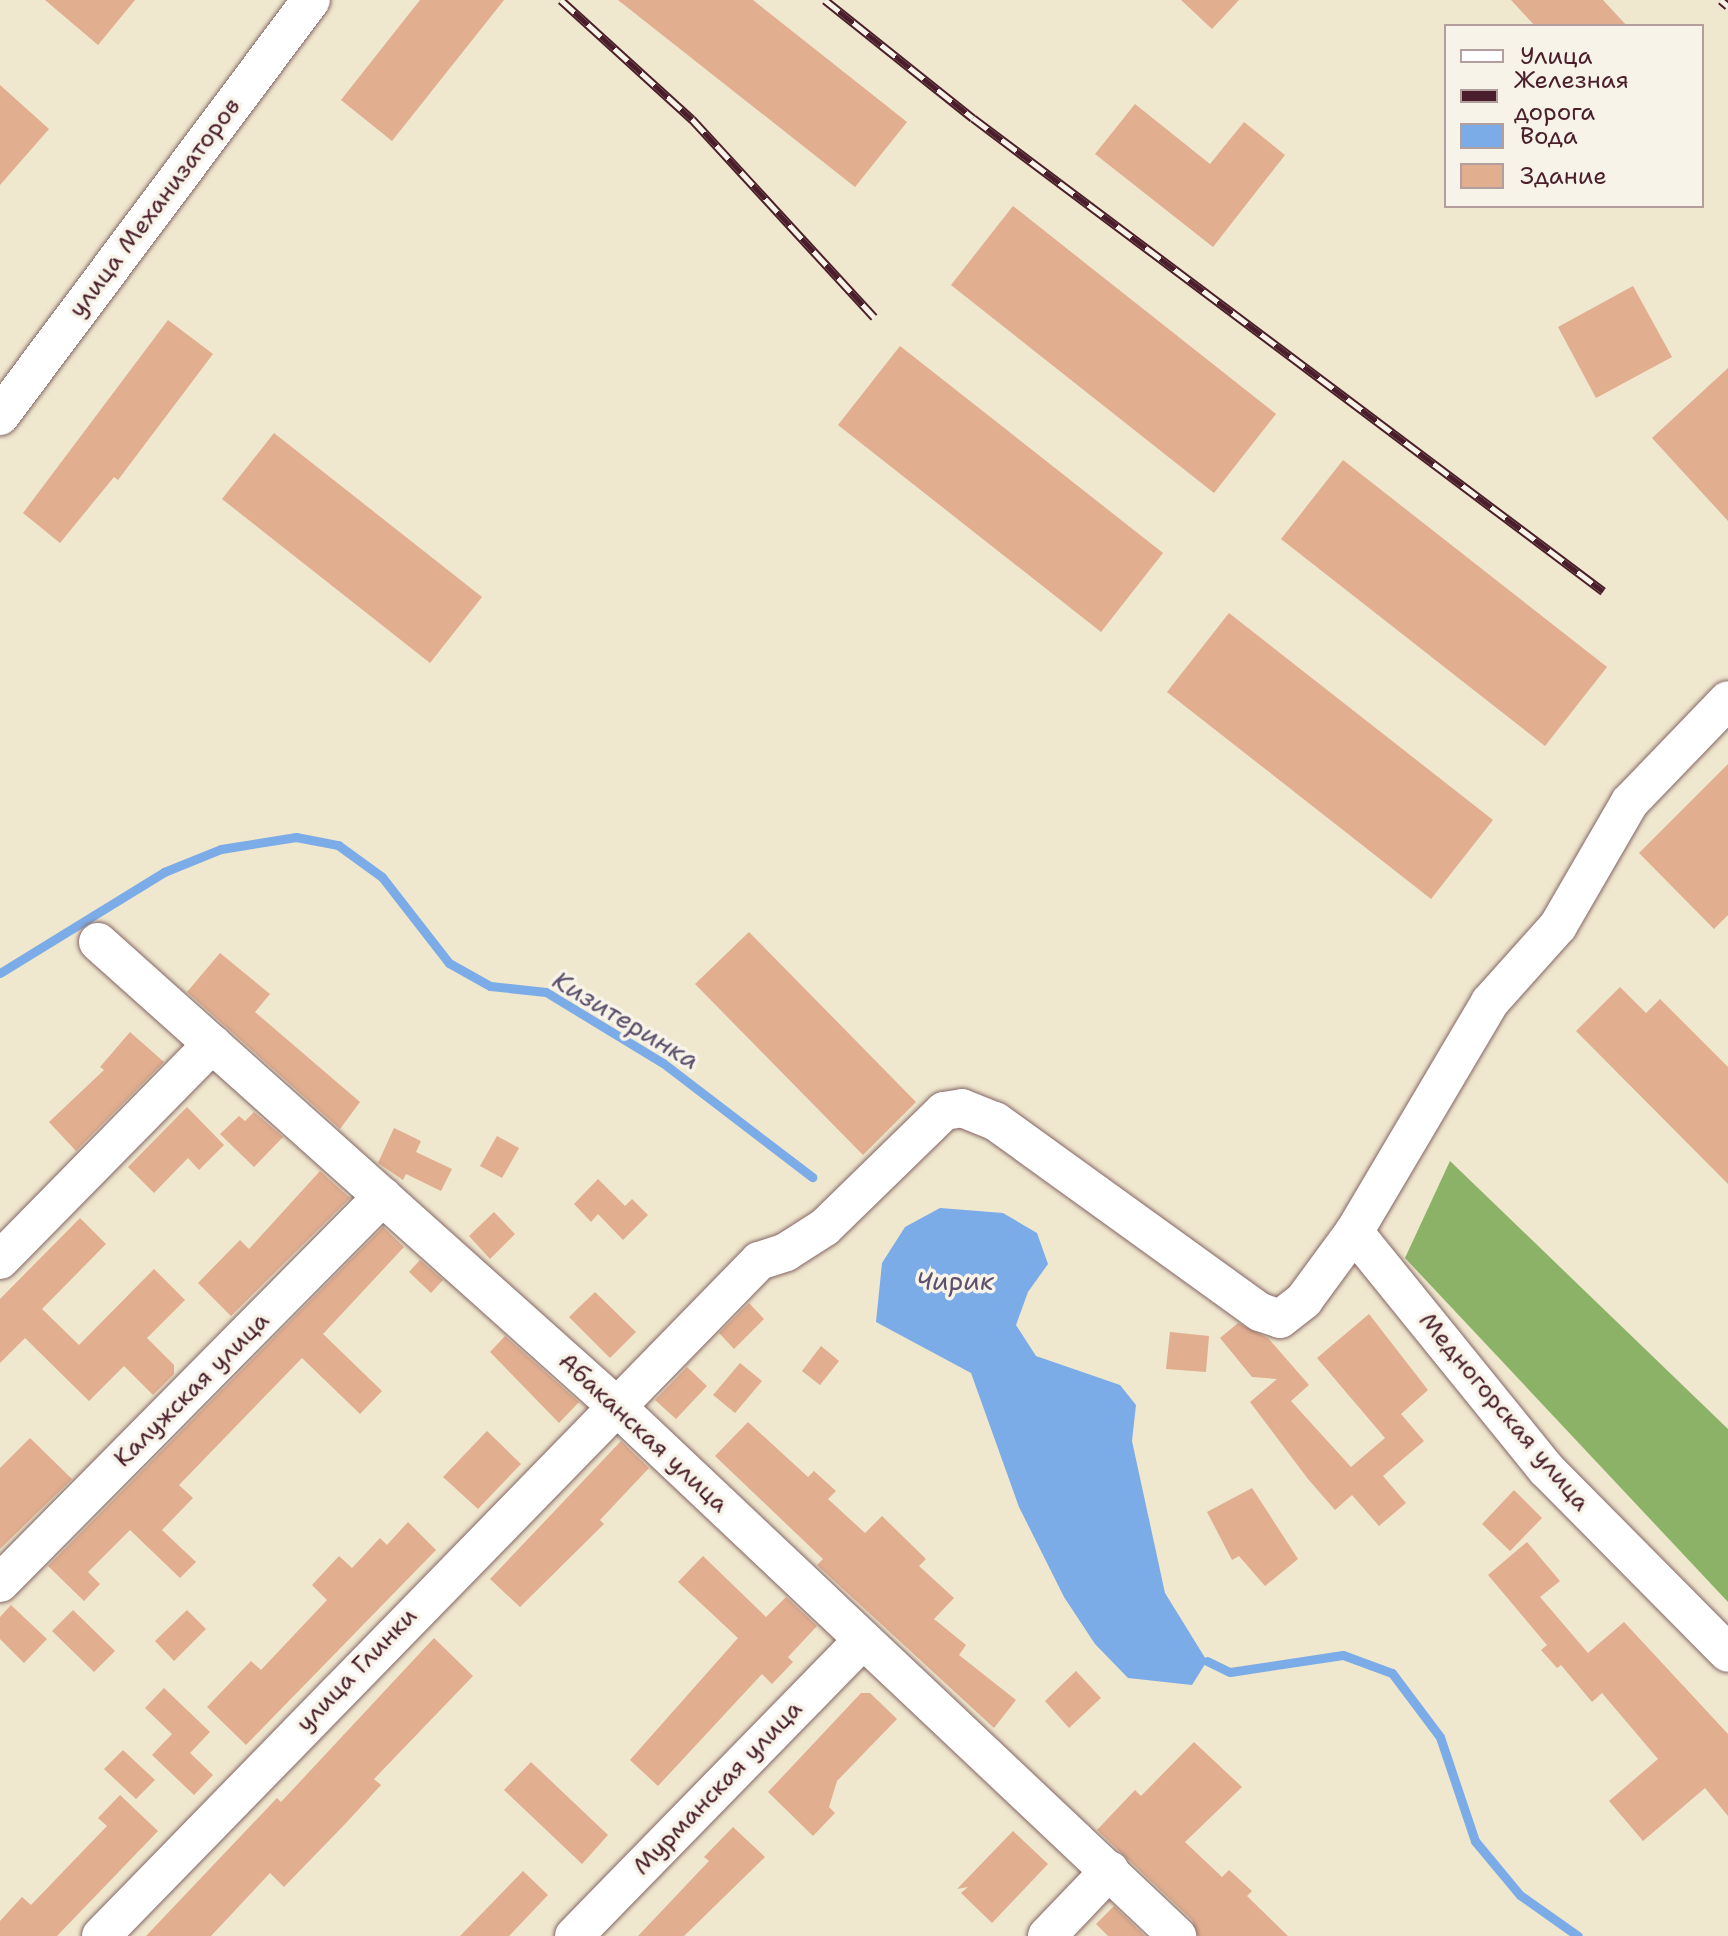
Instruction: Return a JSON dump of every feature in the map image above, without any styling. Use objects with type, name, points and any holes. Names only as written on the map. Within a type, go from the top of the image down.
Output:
[{"type":"street","name":"улица Механизаторов","points":[[0,416],[311,0]]},
{"type":"street","points":[[1354,1232],[1490,1002],[1558,926],[1630,802],[1728,700]]},
{"type":"street","name":"Абаканская улица","points":[[98,942],[614,1404],[1177,1936]]},
{"type":"street","points":[[0,1260],[212,1044]]},
{"type":"street","name":"улица Глинки","points":[[101,1936],[614,1404],[759,1261],[786,1252],[825,1227],[944,1111],[962,1108],[995,1121],[1260,1312],[1280,1319],[1304,1300],[1354,1232]]},
{"type":"street","name":"Калужская улица","points":[[0,1583],[383,1196]]},
{"type":"street","name":"Медногорская улица","points":[[1354,1232],[1547,1470],[1728,1653]]},
{"type":"street","name":"Мурманская улица","points":[[574,1936],[862,1641]]},
{"type":"street","points":[[1047,1936],[1110,1870]]},
{"type":"green space","points":[[1450,1161],[1728,1429],[1728,1602],[1405,1258]]},
{"type":"water","name":"Чирик","points":[[940,1208],[1003,1213],[1037,1233],[1048,1264],[1028,1292],[1016,1325],[1036,1356],[1120,1385],[1136,1405],[1132,1441],[1165,1593],[1207,1661],[1192,1685],[1128,1678],[1095,1644],[1064,1597],[1019,1507],[971,1373],[876,1322],[882,1263],[905,1227]]},
{"type":"building","points":[[45,0],[135,0],[98,45]]},
{"type":"building","points":[[420,0],[504,0],[392,141],[341,100]]},
{"type":"building","points":[[618,0],[753,0],[907,122],[855,187]]},
{"type":"building","points":[[1181,0],[1239,0],[1212,29]]},
{"type":"building","points":[[1511,0],[1603,0],[1625,24],[1533,24]]},
{"type":"building","points":[[0,85],[49,129],[0,185]]},
{"type":"building","points":[[1135,104],[1210,164],[1244,122],[1285,155],[1213,247],[1095,154]]},
{"type":"building","points":[[1013,206],[1276,414],[1214,493],[951,285]]},
{"type":"building","points":[[1633,286],[1672,357],[1596,398],[1558,327]]},
{"type":"building","points":[[168,320],[213,354],[118,480],[114,477],[60,543],[23,513]]},
{"type":"building","points":[[900,346],[1163,553],[1101,632],[838,425]]},
{"type":"building","points":[[1728,368],[1728,521],[1652,438]]},
{"type":"building","points":[[274,433],[482,597],[430,663],[222,499]]},
{"type":"building","points":[[1343,460],[1607,667],[1545,746],[1281,539]]},
{"type":"building","points":[[1229,613],[1493,820],[1431,899],[1167,692]]},
{"type":"building","points":[[1728,764],[1728,915],[1714,929],[1639,853]]},
{"type":"building","points":[[749,932],[916,1102],[863,1155],[695,984]]},
{"type":"building","points":[[220,953],[270,994],[255,1012],[360,1102],[340,1129],[187,992]]},
{"type":"building","points":[[1620,987],[1646,1013],[1660,999],[1728,1067],[1728,1184],[1576,1031]]},
{"type":"building","points":[[130,1032],[164,1062],[76,1151],[49,1122],[104,1070],[100,1067]]},
{"type":"building","points":[[187,1107],[224,1145],[199,1170],[188,1158],[154,1193],[128,1167]]},
{"type":"building","points":[[254,1112],[283,1137],[254,1167],[220,1134],[239,1116],[245,1121]]},
{"type":"building","points":[[394,1128],[421,1141],[416,1152],[452,1169],[441,1191],[406,1174],[403,1180],[378,1163]]},
{"type":"building","points":[[497,1136],[519,1148],[502,1178],[480,1166]]},
{"type":"building","points":[[320,1171],[350,1198],[231,1316],[198,1283],[240,1240],[249,1249]]},
{"type":"building","points":[[598,1179],[625,1206],[632,1199],[648,1215],[623,1240],[598,1214],[591,1222],[574,1204]]},
{"type":"building","points":[[494,1212],[515,1234],[490,1259],[469,1236]]},
{"type":"building","points":[[80,1218],[106,1244],[42,1309],[79,1345],[154,1269],[185,1300],[147,1338],[174,1365],[174,1374],[153,1395],[124,1366],[89,1401],[25,1338],[0,1363],[0,1299]]},
{"type":"building","points":[[383,1227],[404,1247],[323,1334],[382,1391],[360,1414],[302,1358],[179,1485],[193,1498],[162,1530],[196,1562],[180,1578],[130,1530],[88,1572],[100,1584],[84,1601],[48,1566]]},
{"type":"building","points":[[420,1260],[443,1280],[431,1293],[409,1272]]},
{"type":"building","points":[[595,1292],[636,1332],[610,1358],[569,1317]]},
{"type":"building","points":[[749,1303],[764,1319],[734,1349],[719,1333]]},
{"type":"building","points":[[1369,1314],[1428,1390],[1401,1414],[1424,1441],[1383,1476],[1406,1503],[1379,1526],[1352,1495],[1335,1510],[1308,1479],[1250,1402],[1277,1379],[1252,1377],[1220,1338],[1238,1323],[1268,1338],[1309,1385],[1291,1401],[1351,1467],[1385,1438],[1317,1358]]},
{"type":"building","points":[[1170,1332],[1209,1336],[1206,1372],[1166,1369]]},
{"type":"building","points":[[505,1336],[579,1402],[559,1423],[490,1352]]},
{"type":"building","points":[[821,1346],[839,1361],[820,1385],[802,1371]]},
{"type":"building","points":[[740,1363],[762,1381],[735,1413],[713,1395]]},
{"type":"building","points":[[687,1367],[707,1386],[676,1419],[655,1400]]},
{"type":"building","points":[[748,1422],[808,1477],[814,1471],[836,1491],[828,1499],[865,1533],[882,1516],[926,1559],[919,1566],[954,1598],[934,1619],[966,1645],[959,1655],[1016,1700],[994,1728],[817,1565],[823,1559],[715,1456]]},
{"type":"building","points":[[487,1431],[521,1464],[478,1509],[443,1477]]},
{"type":"building","points":[[30,1438],[72,1479],[0,1549],[0,1468]]},
{"type":"building","points":[[621,1441],[649,1468],[600,1520],[604,1524],[520,1607],[490,1579]]},
{"type":"building","points":[[1252,1488],[1298,1559],[1265,1586],[1239,1556],[1232,1560],[1207,1512]]},
{"type":"building","points":[[1514,1490],[1542,1518],[1510,1551],[1482,1524]]},
{"type":"building","points":[[408,1522],[436,1550],[246,1745],[207,1707],[251,1661],[261,1670],[327,1600],[312,1585],[339,1556],[352,1568],[380,1538],[387,1545]]},
{"type":"building","points":[[1527,1542],[1560,1581],[1540,1597],[1588,1653],[1624,1622],[1728,1734],[1728,1816],[1705,1788],[1643,1841],[1609,1801],[1658,1759],[1602,1693],[1592,1702],[1561,1665],[1557,1668],[1541,1650],[1547,1645],[1488,1575]]},
{"type":"building","points":[[703,1556],[766,1617],[786,1597],[817,1626],[788,1657],[793,1662],[772,1684],[762,1674],[658,1786],[630,1760],[738,1638],[678,1582]]},
{"type":"building","points":[[11,1605],[47,1639],[24,1663],[0,1639],[0,1617]]},
{"type":"building","points":[[73,1610],[115,1651],[94,1672],[52,1631]]},
{"type":"building","points":[[187,1610],[206,1629],[174,1661],[155,1641]]},
{"type":"building","points":[[434,1638],[473,1676],[374,1779],[381,1785],[346,1823],[284,1887],[270,1873],[211,1936],[146,1936],[277,1798],[281,1802]]},
{"type":"building","points":[[1076,1671],[1101,1698],[1069,1728],[1045,1701]]},
{"type":"building","points":[[164,1688],[210,1732],[190,1753],[213,1775],[194,1795],[152,1755],[172,1734],[145,1708]]},
{"type":"building","points":[[861,1693],[870,1693],[897,1719],[837,1781],[829,1807],[835,1813],[813,1836],[768,1792]]},
{"type":"building","points":[[1194,1742],[1242,1787],[1185,1842],[1222,1877],[1229,1870],[1252,1891],[1247,1896],[1288,1936],[1198,1936],[1192,1920],[1097,1830],[1135,1790],[1141,1796]]},
{"type":"building","points":[[123,1750],[155,1780],[136,1799],[104,1769]]},
{"type":"building","points":[[531,1762],[608,1835],[582,1864],[504,1790]]},
{"type":"building","points":[[120,1795],[158,1831],[57,1936],[0,1936],[0,1921],[22,1897],[31,1905],[107,1826],[98,1818]]},
{"type":"building","points":[[733,1827],[765,1857],[684,1936],[638,1936],[709,1861],[704,1857]]},
{"type":"building","points":[[1013,1831],[1048,1864],[992,1923],[961,1893],[968,1887],[957,1889]]},
{"type":"building","points":[[523,1871],[548,1895],[509,1936],[460,1936]]},
{"type":"building","points":[[1114,1906],[1145,1936],[1108,1936],[1096,1924]]},
{"type":"waterway","name":"Кизитеринка","points":[[0,973],[164,872],[221,849],[296,837],[338,845],[382,877],[449,963],[490,986],[546,992],[663,1063],[812,1177]]},
{"type":"waterway","name":"Кизитеринка","points":[[1207,1661],[1230,1672],[1343,1655],[1392,1673],[1440,1737],[1475,1841],[1520,1895],[1578,1936]]},
{"type":"railway","points":[[561,0],[692,119],[874,317]]},
{"type":"railway","points":[[825,0],[973,118],[1603,591]]},
{"type":"railway","points":[[1721,0],[1728,6]]}]
